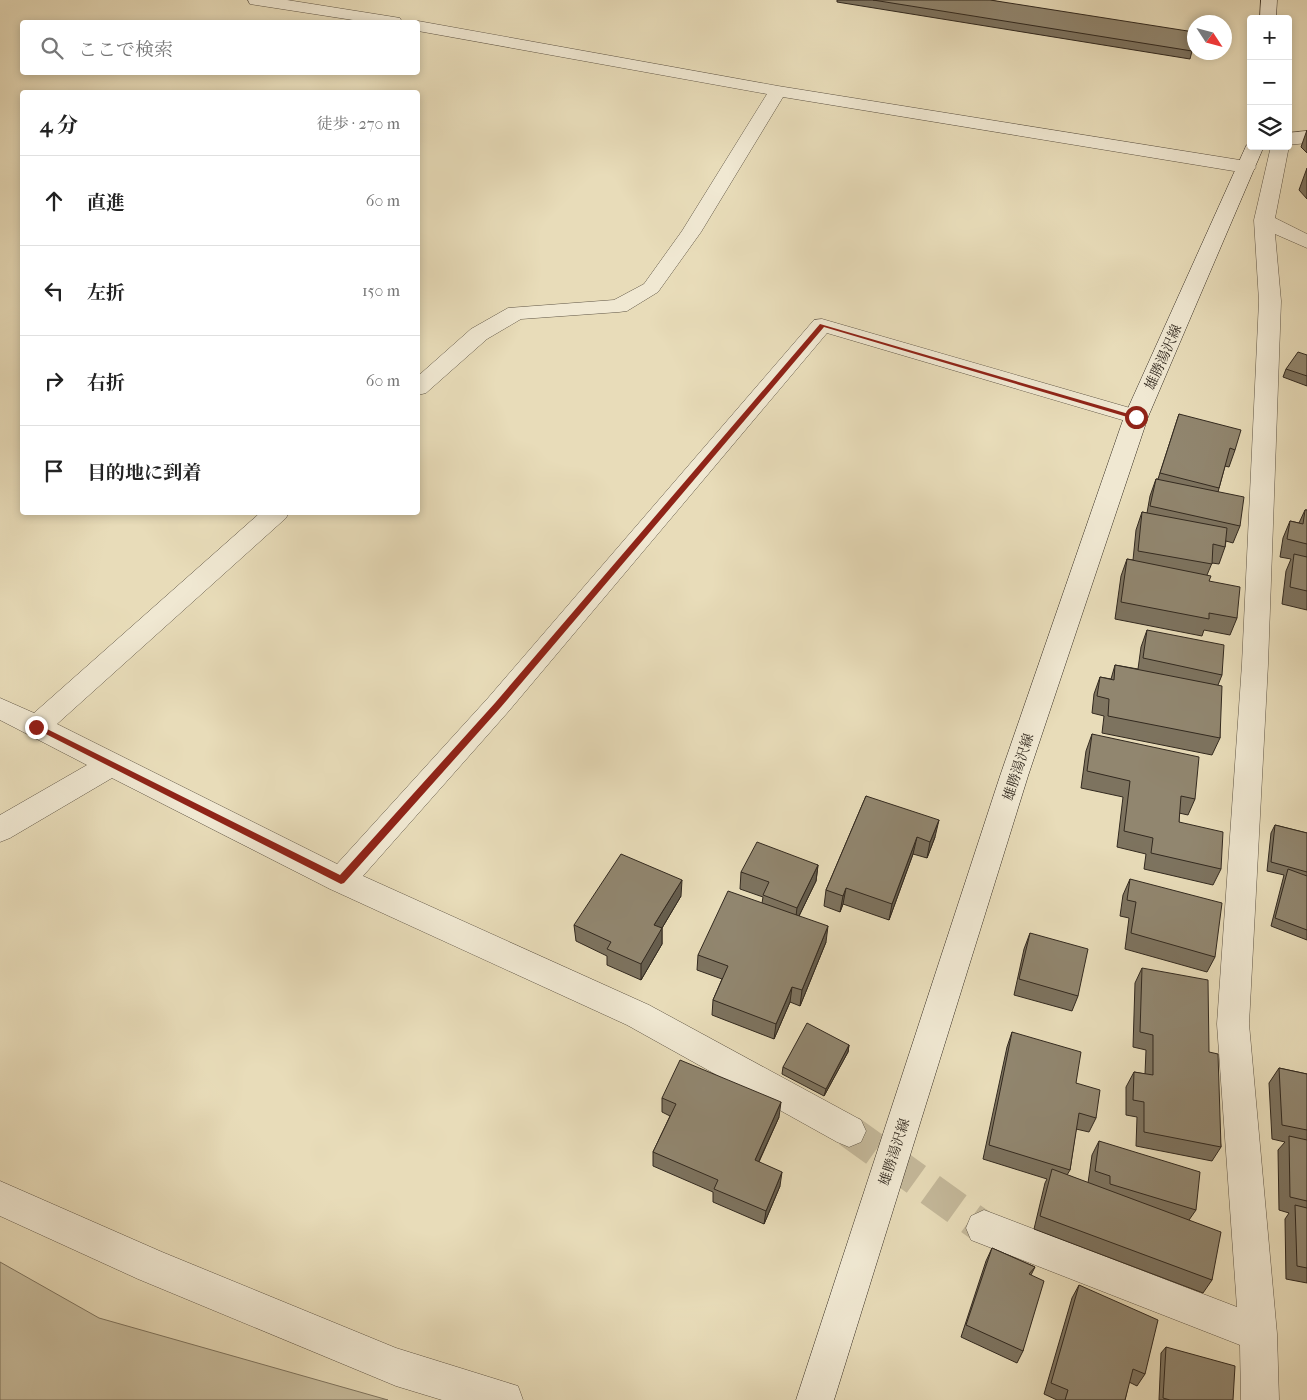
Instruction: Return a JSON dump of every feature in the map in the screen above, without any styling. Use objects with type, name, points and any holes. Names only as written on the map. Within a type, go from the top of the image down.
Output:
[{"type":"street","points":[[256,0],[381,20]]},
{"type":"street","points":[[1268,15],[1269,0]]},
{"type":"street","points":[[420,26],[778,91],[1246,167]]},
{"type":"street","points":[[420,386],[479,334],[516,313],[619,306],[651,288],[691,232],[778,91]]},
{"type":"street","points":[[1292,138],[1307,136]]},
{"type":"street","name":"雄勝湯沢線","points":[[815,1400],[1014,776],[1136,417],[1253,150]]},
{"type":"street","points":[[1260,1400],[1258,1334],[1233,1024],[1255,664],[1270,301],[1264,220],[1279,150]]},
{"type":"street","points":[[1264,220],[1307,242]]},
{"type":"street","points":[[341,880],[498,705],[822,325],[1136,417]]},
{"type":"street","points":[[36,727],[275,515]]},
{"type":"street","points":[[0,708],[341,880],[638,1014],[849,1131]]},
{"type":"street","points":[[0,830],[112,764]]},
{"type":"street","points":[[0,1198],[151,1266],[396,1367],[504,1400]]},
{"type":"street","points":[[984,1228],[1258,1334]]},
{"type":"shaded area","points":[[0,1262],[99,1318],[388,1400],[0,1400]]},
{"type":"building","points":[[873,0],[990,0],[1187,31],[1187,50]]},
{"type":"building","points":[[1298,352],[1307,355],[1307,376],[1286,369]]},
{"type":"building","points":[[1179,414],[1241,430],[1235,450],[1230,448],[1219,488],[1160,473]]},
{"type":"building","points":[[1156,479],[1244,497],[1240,526],[1150,506]]},
{"type":"building","points":[[1305,510],[1307,510],[1307,544],[1287,539],[1290,521],[1303,524]]},
{"type":"building","points":[[1142,512],[1227,528],[1225,547],[1213,544],[1212,564],[1138,551]]},
{"type":"building","points":[[1294,554],[1307,557],[1307,591],[1290,587]]},
{"type":"building","points":[[1127,559],[1211,576],[1209,581],[1240,587],[1237,618],[1209,613],[1209,619],[1121,602]]},
{"type":"building","points":[[1147,630],[1224,645],[1222,675],[1143,658]]},
{"type":"building","points":[[1115,665],[1222,686],[1220,738],[1108,716],[1109,699],[1097,696],[1100,677],[1114,680]]},
{"type":"building","points":[[1092,734],[1199,757],[1195,799],[1181,796],[1179,822],[1223,832],[1221,869],[1151,853],[1153,838],[1124,831],[1130,781],[1087,771]]},
{"type":"building","points":[[866,796],[939,820],[930,842],[917,837],[892,904],[846,888],[843,896],[826,890]]},
{"type":"building","points":[[1275,825],[1307,833],[1307,872],[1271,862]]},
{"type":"building","points":[[757,842],[818,865],[797,908],[763,895],[769,882],[741,872]]},
{"type":"building","points":[[621,854],[682,880],[654,925],[662,928],[641,964],[607,949],[611,942],[574,925]]},
{"type":"building","points":[[1288,869],[1307,876],[1307,930],[1275,918]]},
{"type":"building","points":[[1130,879],[1222,903],[1215,957],[1131,933],[1136,902],[1127,900]]},
{"type":"building","points":[[728,891],[828,926],[802,990],[792,987],[776,1024],[713,1000],[728,966],[698,955]]},
{"type":"building","points":[[1030,933],[1088,949],[1078,996],[1019,979]]},
{"type":"building","points":[[1142,968],[1208,980],[1209,1052],[1218,1054],[1221,1147],[1144,1132],[1144,1102],[1133,1100],[1134,1072],[1153,1075],[1153,1035],[1140,1032]]},
{"type":"building","points":[[807,1023],[849,1045],[826,1089],[783,1067]]},
{"type":"building","points":[[1012,1032],[1081,1052],[1076,1083],[1100,1090],[1096,1118],[1079,1113],[1070,1170],[989,1145]]},
{"type":"building","points":[[680,1060],[781,1102],[755,1160],[782,1172],[766,1211],[714,1189],[718,1180],[653,1152],[676,1104],[662,1098]]},
{"type":"building","points":[[1279,1068],[1307,1074],[1307,1130],[1282,1125]]},
{"type":"building","points":[[1289,1136],[1307,1140],[1307,1201],[1290,1197]]},
{"type":"building","points":[[1099,1141],[1200,1172],[1196,1210],[1110,1184],[1110,1176],[1095,1171]]},
{"type":"building","points":[[1052,1169],[1221,1232],[1212,1280],[1040,1216]]},
{"type":"building","points":[[1295,1205],[1307,1208],[1307,1268],[1297,1266]]},
{"type":"building","points":[[992,1248],[1035,1267],[1029,1274],[1044,1281],[1023,1351],[966,1325]]},
{"type":"building","points":[[1079,1285],[1158,1320],[1145,1374],[1133,1369],[1125,1400],[1065,1400],[1068,1390],[1051,1383]]},
{"type":"building","points":[[1166,1347],[1235,1366],[1233,1400],[1170,1400],[1163,1398]]},
{"type":"tunnel","points":[[849,1131],[984,1228]]},
{"type":"route","points":[[36,727],[341,880],[498,705],[822,325],[1136,417]]}]
